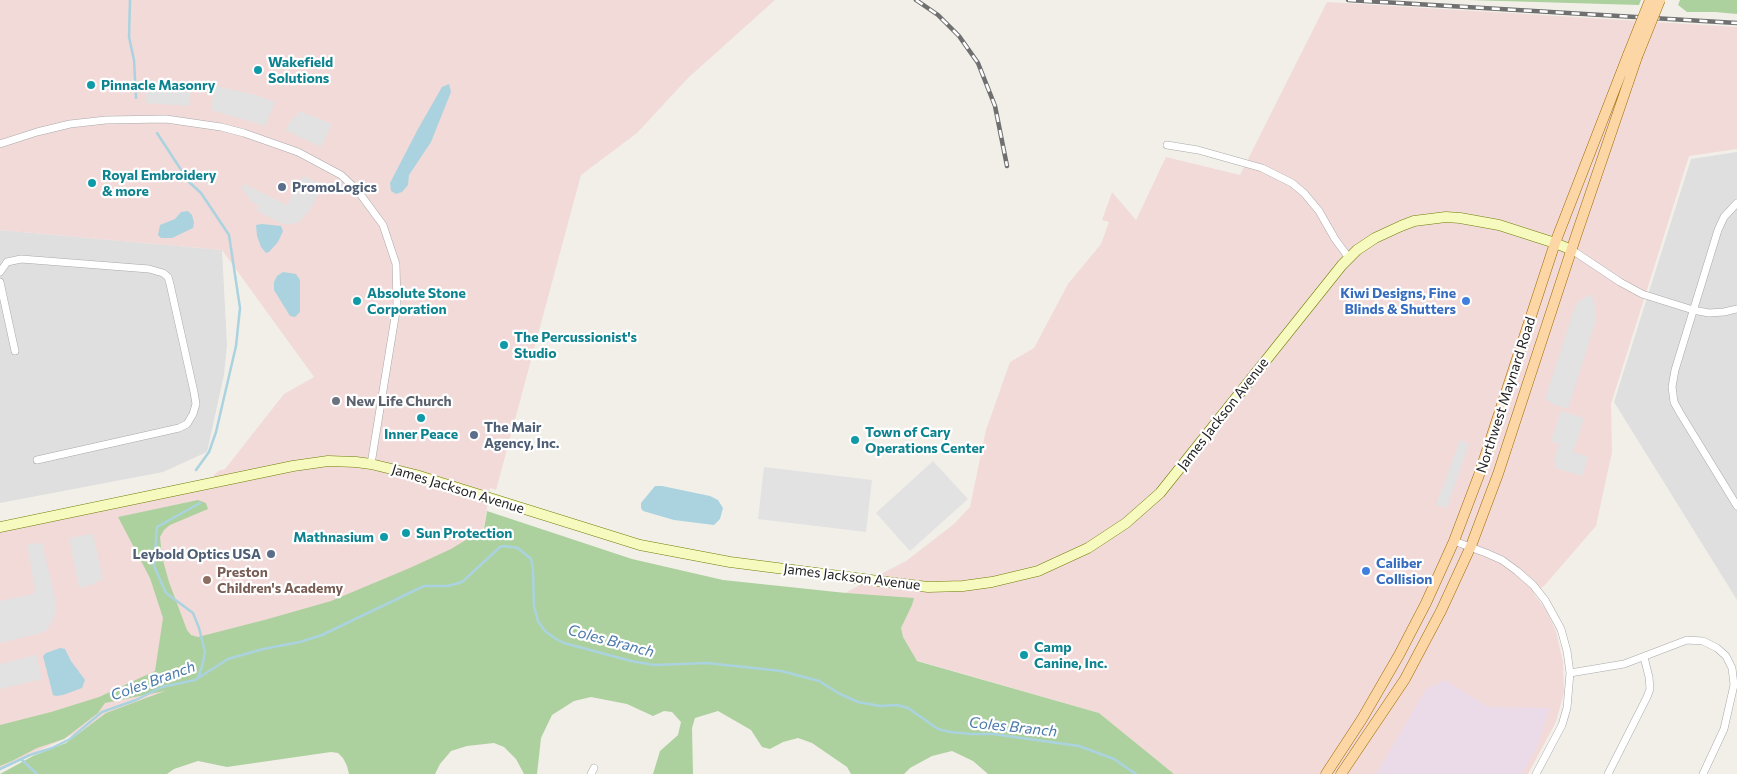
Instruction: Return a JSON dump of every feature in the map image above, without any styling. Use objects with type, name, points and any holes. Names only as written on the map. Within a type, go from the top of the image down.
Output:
[{"type":"main road","name":"Northwest Maynard Road","points":[[1341,774],[1376,724],[1409,671],[1441,611],[1471,546],[1498,474],[1572,250],[1650,0]]},
{"type":"main road","name":"Northwest Maynard Road","points":[[1326,774],[1362,719],[1399,655],[1454,541],[1480,476],[1555,243],[1633,56],[1660,0]]},
{"type":"street","points":[[0,144],[36,132],[70,124],[106,120],[166,120],[221,127],[274,143],[321,164],[341,176],[362,196],[383,225],[396,264],[397,305],[371,464]]},
{"type":"street","points":[[1167,144],[1198,150],[1262,168],[1292,183],[1304,193],[1319,211],[1335,239],[1349,258]]},
{"type":"street","points":[[1737,203],[1724,217],[1673,378],[1672,395],[1680,414],[1737,506]]},
{"type":"street","name":"James Jackson Avenue","points":[[0,527],[302,465],[328,462],[371,464],[416,475],[640,545],[730,562],[928,587],[963,586],[992,582],[1038,570],[1088,548],[1126,523],[1162,492],[1308,306],[1349,258],[1375,238],[1401,226],[1426,219],[1446,217],[1472,219],[1499,225],[1572,250]]},
{"type":"street","points":[[1572,250],[1629,288],[1642,294],[1693,310],[1717,313],[1737,309]]},
{"type":"street","points":[[0,272],[7,262],[21,259],[149,269],[163,273],[168,278],[170,284],[194,392],[196,404],[194,414],[187,424],[179,428],[37,460]]},
{"type":"street","points":[[0,282],[15,351]]},
{"type":"street","points":[[1454,541],[1471,546],[1508,564],[1526,578],[1545,600],[1562,629],[1568,651],[1570,672],[1567,708],[1562,725],[1536,774]]},
{"type":"street","points":[[1570,672],[1608,667],[1644,657],[1680,642],[1703,641],[1716,647],[1729,661],[1734,676],[1724,730],[1702,774]]},
{"type":"street","points":[[1608,774],[1650,689],[1650,677],[1644,657]]},
{"type":"shaded area","points":[[0,0],[775,0],[688,78],[637,133],[581,175],[496,490],[490,488],[481,547],[0,769],[0,531],[206,485],[218,471],[225,469],[284,394],[314,377],[222,250],[0,230]]},
{"type":"shaded area","points":[[1327,2],[1737,27],[1737,149],[1689,156],[1611,404],[1612,452],[1596,526],[1545,585],[1534,594],[1546,610],[1556,631],[1563,662],[1564,692],[1556,722],[1528,774],[1174,774],[1099,713],[825,634],[839,596],[906,561],[954,524],[970,507],[986,430],[1010,362],[1034,348],[1068,284],[1101,244],[1109,222],[1102,220],[1112,192],[1136,220],[1166,157],[1240,175]]},
{"type":"shaded area","points":[[147,80],[192,83],[189,106],[146,103]]},
{"type":"shaded area","points":[[215,86],[252,94],[275,102],[265,126],[211,110]]},
{"type":"shaded area","points":[[299,111],[332,124],[321,147],[285,130],[293,117],[296,118]]},
{"type":"shaded area","points":[[1737,152],[1737,600],[1614,402],[1691,159]]},
{"type":"shaded area","points":[[303,176],[324,185],[309,211],[299,222],[293,224],[283,224],[257,211],[259,206],[252,202],[241,187],[244,184],[287,205]]},
{"type":"shaded area","points":[[0,230],[222,250],[227,345],[224,375],[207,452],[163,472],[0,503]]},
{"type":"shaded area","points":[[1590,294],[1594,300],[1596,320],[1568,409],[1555,405],[1545,399],[1574,309],[1577,303]]},
{"type":"shaded area","points":[[1561,411],[1584,418],[1573,452],[1588,457],[1582,476],[1555,468],[1556,462],[1554,461],[1559,444],[1551,441]]},
{"type":"shaded area","points":[[1460,440],[1469,444],[1447,508],[1436,505]]},
{"type":"shaded area","points":[[933,461],[968,499],[910,551],[876,513]]},
{"type":"shaded area","points":[[764,467],[872,480],[866,532],[758,519]]},
{"type":"shaded area","points":[[93,534],[103,580],[79,588],[69,538]]},
{"type":"shaded area","points":[[42,543],[56,602],[54,619],[47,630],[41,633],[0,643],[0,601],[34,594],[35,589],[27,544]]},
{"type":"shaded area","points":[[36,655],[42,679],[0,689],[0,664]]},
{"type":"shaded area","points":[[1445,680],[1488,707],[1550,708],[1537,747],[1522,774],[1376,774],[1426,689]]},
{"type":"green space","points":[[1468,0],[1641,0],[1639,5]]},
{"type":"green space","points":[[1680,0],[1737,0],[1737,14],[1687,12],[1678,5]]},
{"type":"green space","points":[[198,500],[206,503],[208,509],[170,525],[160,537],[162,557],[169,582],[187,630],[191,635],[198,637],[331,601],[412,567],[451,549],[484,529],[487,511],[632,559],[723,580],[914,598],[901,628],[903,637],[917,661],[1099,713],[1174,774],[988,774],[973,761],[952,751],[932,756],[910,768],[904,774],[851,774],[847,767],[812,743],[798,738],[783,742],[770,749],[762,747],[751,730],[718,711],[695,718],[692,728],[693,774],[653,774],[660,751],[678,735],[681,722],[672,712],[664,711],[653,716],[627,704],[591,697],[574,701],[552,715],[541,738],[537,774],[524,774],[516,759],[504,747],[494,743],[467,746],[451,751],[440,764],[435,774],[349,774],[343,758],[338,753],[331,752],[227,767],[198,761],[174,769],[167,774],[0,774],[33,756],[66,743],[106,713],[165,691],[105,703],[98,713],[64,739],[37,748],[0,766],[0,725],[99,697],[155,671],[163,618],[150,578],[118,517]]},
{"type":"water","points":[[449,84],[451,92],[431,142],[409,175],[408,185],[402,192],[396,194],[391,191],[390,183],[442,87]]},
{"type":"water","points":[[188,211],[192,215],[193,228],[172,238],[161,238],[158,235],[160,225],[175,219],[181,212]]},
{"type":"water","points":[[256,225],[281,226],[283,231],[278,242],[266,253],[261,247],[257,236]]},
{"type":"water","points":[[283,272],[296,274],[300,280],[300,312],[295,317],[290,316],[274,290],[274,282],[277,276]]},
{"type":"water","points":[[655,486],[710,496],[718,500],[723,508],[720,519],[714,525],[674,520],[643,511],[641,503]]},
{"type":"water","points":[[60,648],[65,649],[85,680],[82,688],[56,696],[53,695],[43,656]]},
{"type":"waterway","points":[[130,0],[129,37],[134,60],[136,98]]},
{"type":"waterway","points":[[157,133],[189,182],[201,193],[229,235],[240,308],[236,346],[216,432],[209,452],[196,470]]},
{"type":"waterway","points":[[198,678],[205,652],[199,628],[193,613],[166,593],[154,566],[157,527],[200,503]]},
{"type":"waterway","name":"Coles Branch","points":[[0,769],[70,739],[102,712],[136,700],[162,687],[195,680],[228,659],[322,635],[424,586],[448,586],[462,582],[500,547],[504,546],[518,548],[531,559],[534,606],[538,621],[545,631],[564,643],[631,661],[654,665],[707,663],[781,671],[819,681],[858,702],[880,706],[897,705],[908,708],[938,729],[971,734],[993,734],[1079,746],[1114,759],[1136,774]]},
{"type":"waterway","points":[[22,760],[37,774]]},
{"type":"railway","points":[[916,0],[938,15],[959,36],[978,63],[995,106],[1007,166]]},
{"type":"railway","points":[[1348,0],[1737,23]]},
{"type":"place","name":"Wakefield Solutions","points":[[258,70]]},
{"type":"place","name":"Pinnacle Masonry","points":[[91,85]]},
{"type":"place","name":"Royal Embroidery & more","points":[[92,183]]},
{"type":"place","name":"PromoLogics","points":[[282,187]]},
{"type":"place","name":"Absolute Stone Corporation","points":[[357,301]]},
{"type":"place","name":"Kiwi Designs, Fine Blinds & Shutters","points":[[1466,301]]},
{"type":"place","name":"The Percussionist's Studio","points":[[504,345]]},
{"type":"place","name":"New Life Church","points":[[336,401]]},
{"type":"place","name":"Inner Peace","points":[[421,418]]},
{"type":"place","name":"The Mair Agency, Inc.","points":[[474,435]]},
{"type":"place","name":"Town of Cary Operations Center","points":[[855,440]]},
{"type":"place","name":"Sun Protection","points":[[406,533]]},
{"type":"place","name":"Mathnasium","points":[[384,537]]},
{"type":"place","name":"Leybold Optics USA","points":[[271,554]]},
{"type":"place","name":"Caliber Collision","points":[[1366,571]]},
{"type":"place","name":"Preston Children's Academy","points":[[207,580]]},
{"type":"place","name":"Camp Canine, Inc.","points":[[1024,655]]}]
